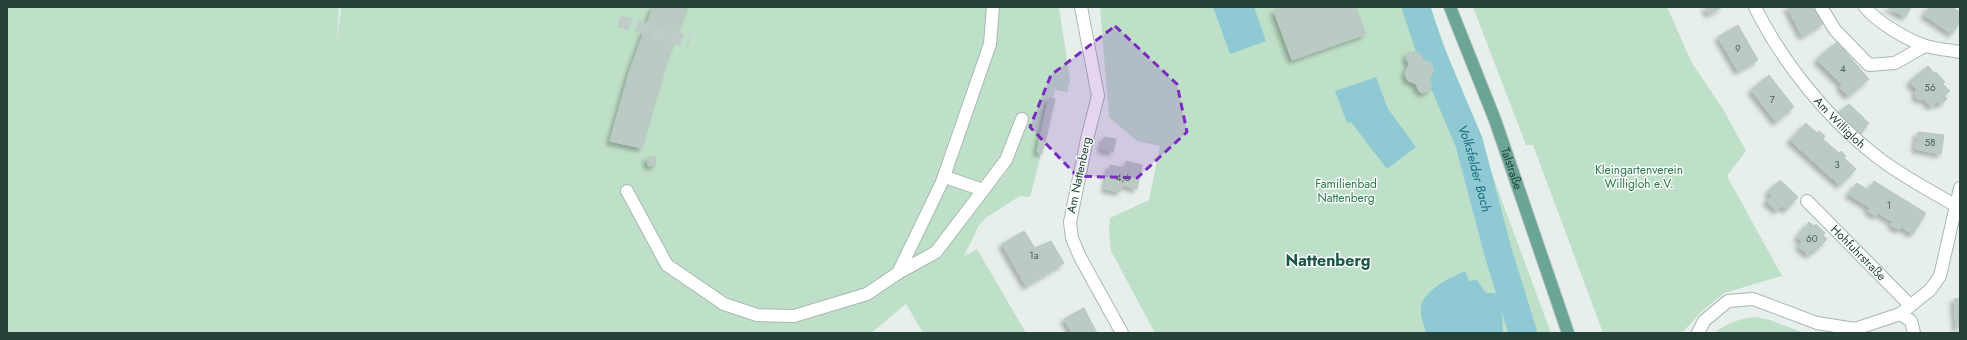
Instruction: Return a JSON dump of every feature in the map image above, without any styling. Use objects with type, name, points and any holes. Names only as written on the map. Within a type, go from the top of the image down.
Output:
[{"type":"main road","name":"Talstraße","points":[[1450,7],[1495,120],[1568,333]]},
{"type":"street","points":[[898,273],[942,182],[990,44],[993,7]]},
{"type":"street","name":"Am Nattenberg","points":[[1081,7],[1098,96],[1087,139],[1070,222],[1072,238],[1080,258],[1122,333]]},
{"type":"street","name":"Am Willigloh","points":[[1755,7],[1774,41],[1794,71],[1850,135],[1878,157],[1958,209]]},
{"type":"street","points":[[1822,7],[1835,30],[1868,65],[1895,63],[1925,46]]},
{"type":"street","points":[[1865,7],[1871,14],[1894,30],[1925,46],[1960,52]]},
{"type":"street","points":[[627,191],[667,266],[724,304],[757,315],[794,316],[867,294],[898,273],[936,252],[972,207],[1006,160],[1022,119]]},
{"type":"street","points":[[951,179],[983,190]]},
{"type":"street","points":[[1698,333],[1704,321],[1728,301],[1753,300],[1817,323],[1853,329],[1900,314],[1930,290],[1940,276],[1958,209],[1960,188]]},
{"type":"street","name":"Hohfuhrstraße","points":[[1807,201],[1910,305]]},
{"type":"street","points":[[1900,314],[1910,321],[1914,333]]},
{"type":"highlighted area","points":[[1115,26],[1177,84],[1187,132],[1137,178],[1077,176],[1030,127],[1051,75]]},
{"type":"green space","points":[[7,7],[339,7],[337,42],[341,7],[1059,7],[1070,80],[1067,92],[1055,90],[1053,99],[1055,99],[1030,197],[1020,196],[987,217],[979,225],[964,256],[977,249],[1026,333],[923,333],[906,304],[871,333],[7,333]]},
{"type":"green space","name":"Familienbad Nattenberg","points":[[1100,7],[1279,7],[1280,10],[1274,12],[1292,59],[1366,34],[1356,7],[1430,7],[1551,333],[1155,333],[1111,251],[1109,230],[1110,218],[1149,200],[1160,146],[1137,141],[1109,117]]},
{"type":"green space","name":"Kleingartenverein Willigloh e.V.","points":[[1473,7],[1667,7],[1692,63],[1723,109],[1746,151],[1727,176],[1782,276],[1724,293],[1701,312],[1682,333],[1603,333],[1533,145],[1526,145]]},
{"type":"green space","points":[[1756,317],[1770,320],[1804,333],[1715,333],[1724,326],[1734,322]]},
{"type":"water","points":[[1213,7],[1254,7],[1266,41],[1230,54]]},
{"type":"water","points":[[1376,77],[1388,109],[1416,147],[1387,169],[1351,122],[1347,123],[1335,91]]},
{"type":"water","points":[[1465,271],[1469,281],[1477,280],[1486,293],[1495,293],[1498,298],[1501,298],[1503,333],[1426,333],[1422,320],[1421,308],[1426,296],[1438,285]]},
{"type":"building","points":[[653,7],[688,7],[666,65],[642,148],[610,141],[629,73]]},
{"type":"building","points":[[1279,7],[1356,7],[1366,34],[1292,60],[1274,11],[1280,10]]},
{"type":"building","points":[[1705,7],[1723,7],[1708,14]]},
{"type":"building","points":[[1787,7],[1815,7],[1824,23],[1803,36]]},
{"type":"building","points":[[1887,7],[1910,7],[1911,8],[1905,17]]},
{"type":"building","points":[[1929,7],[1952,7],[1960,12],[1960,22],[1952,34],[1924,15]]},
{"type":"building","points":[[1738,25],[1758,60],[1738,71],[1718,37]]},
{"type":"building","points":[[1837,42],[1869,79],[1850,95],[1847,95],[1840,87],[1842,85],[1818,61],[1818,58]]},
{"type":"building","points":[[1415,51],[1420,53],[1422,59],[1431,63],[1434,70],[1430,79],[1432,86],[1430,90],[1423,93],[1419,91],[1416,84],[1407,80],[1405,73],[1409,64],[1406,58],[1408,53]]},
{"type":"building","points":[[1928,66],[1945,82],[1943,84],[1950,91],[1944,96],[1947,99],[1940,105],[1937,102],[1931,107],[1924,99],[1917,99],[1915,93],[1917,90],[1909,82]]},
{"type":"building","points":[[1769,75],[1794,107],[1776,122],[1751,90]]},
{"type":"building","points":[[1049,98],[1055,99],[1050,120],[1044,119]]},
{"type":"building","points":[[1849,104],[1864,118],[1855,129],[1838,113]]},
{"type":"building","points":[[1044,119],[1050,120],[1047,134],[1041,133]]},
{"type":"building","points":[[1864,119],[1869,123],[1860,134],[1855,129]]},
{"type":"building","points":[[1806,123],[1817,133],[1819,131],[1825,136],[1823,139],[1831,146],[1818,160],[1827,169],[1825,172],[1790,140]]},
{"type":"building","points":[[1918,132],[1944,135],[1941,154],[1915,149]]},
{"type":"building","points":[[1041,133],[1047,134],[1042,154],[1037,152]]},
{"type":"building","points":[[1104,137],[1116,139],[1113,152],[1101,149]]},
{"type":"building","points":[[1831,146],[1839,153],[1841,151],[1846,156],[1844,158],[1856,169],[1840,185],[1825,172],[1827,169],[1818,160]]},
{"type":"building","points":[[655,156],[656,165],[648,166],[647,158]]},
{"type":"building","points":[[1126,161],[1142,165],[1137,189],[1122,185],[1120,192],[1105,189],[1110,165],[1125,168]]},
{"type":"building","points":[[1780,180],[1798,197],[1786,210],[1768,192]]},
{"type":"building","points":[[1874,181],[1926,213],[1913,234],[1901,227],[1899,230],[1891,225],[1893,222],[1878,213],[1876,216],[1868,211],[1870,208],[1861,202]]},
{"type":"building","points":[[1857,183],[1868,190],[1861,202],[1848,194]]},
{"type":"building","points":[[1771,196],[1782,206],[1777,211],[1766,201]]},
{"type":"building","points":[[1809,222],[1814,226],[1816,224],[1825,233],[1823,235],[1827,239],[1815,251],[1797,237]]},
{"type":"building","points":[[1024,231],[1035,248],[1051,241],[1064,263],[1026,286],[1002,244]]},
{"type":"building","points":[[1804,241],[1814,250],[1809,255],[1798,246]]},
{"type":"building","points":[[1960,298],[1959,328],[1956,326],[1954,299]]},
{"type":"building","points":[[1084,308],[1097,333],[1072,333],[1064,319]]},
{"type":"waterway","name":"Volksfelder Bach","points":[[1416,7],[1430,50],[1469,142],[1498,252],[1523,333]]},
{"type":"tunnel","points":[[619,21],[689,42]]},
{"type":"district","name":"Nattenberg","points":[[1328,260]]}]
